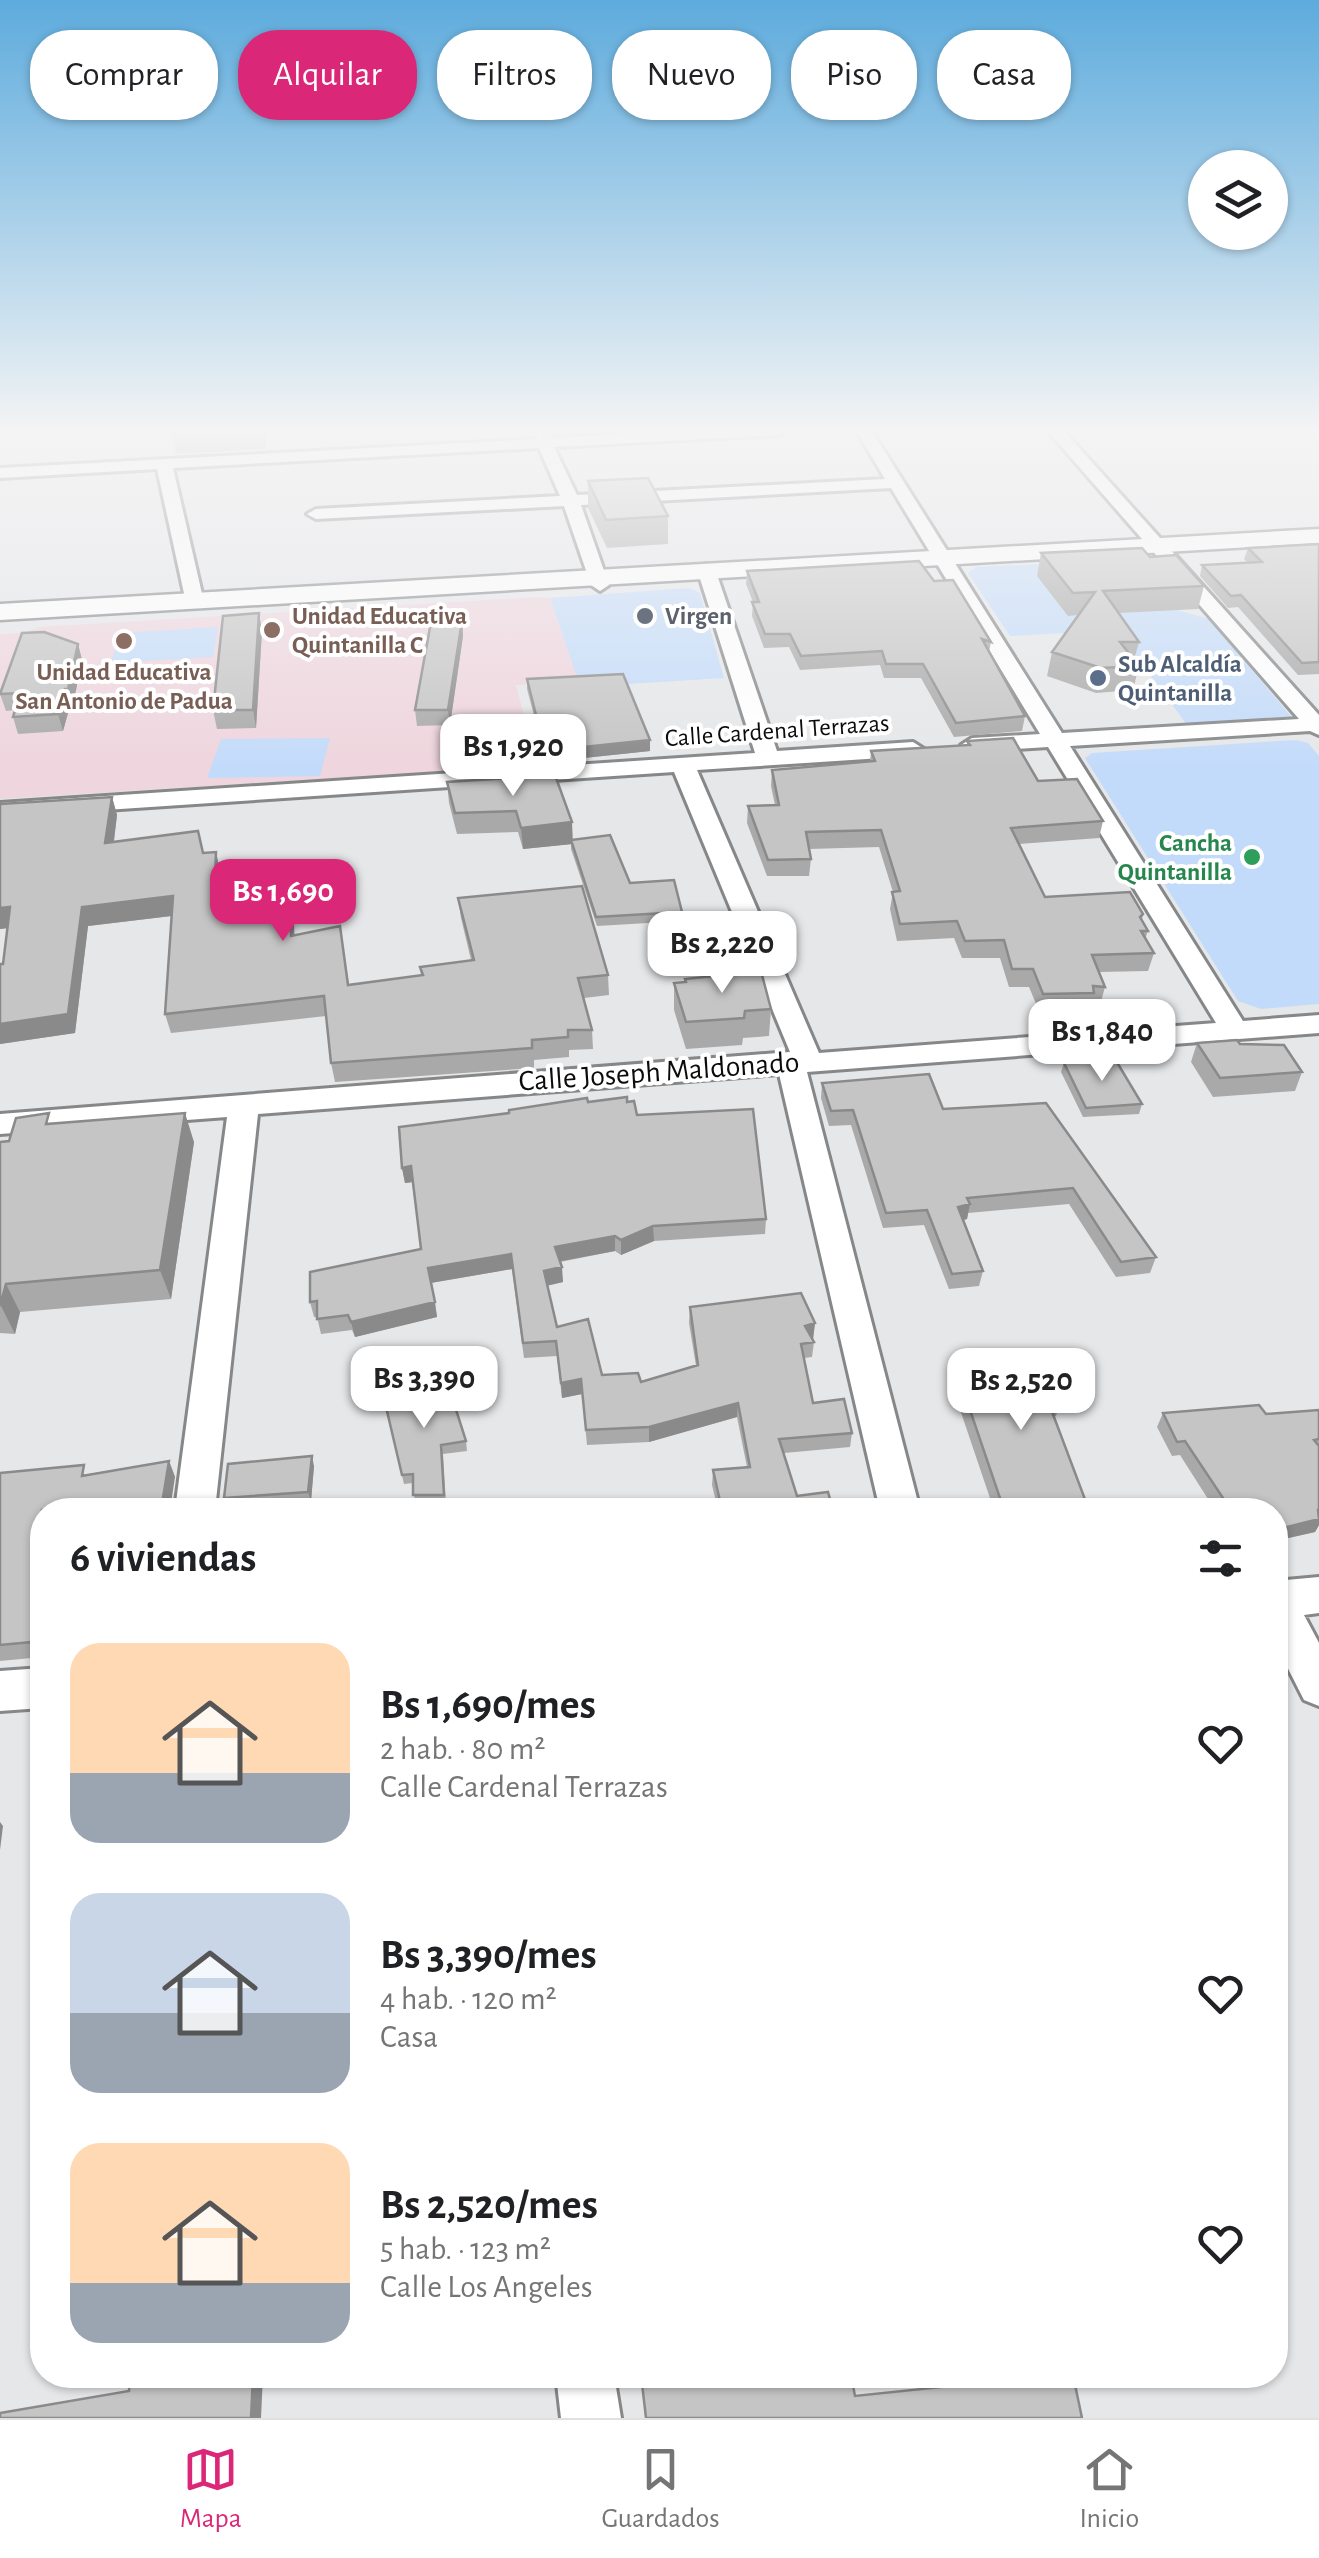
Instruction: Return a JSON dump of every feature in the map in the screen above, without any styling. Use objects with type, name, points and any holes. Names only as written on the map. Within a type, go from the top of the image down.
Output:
[{"type":"main road","points":[[1160,550],[1241,543]]},
{"type":"main road","points":[[0,612],[194,598],[1160,550],[1319,546]]},
{"type":"main road","points":[[0,621],[599,580]]},
{"type":"street","points":[[182,543],[194,598]]},
{"type":"street","points":[[586,543],[599,580]]},
{"type":"street","points":[[934,543],[1234,1029]]},
{"type":"street","points":[[1154,543],[1318,726]]},
{"type":"street","points":[[708,574],[768,758]]},
{"type":"street","name":"Calle Cardenal Terrazas","points":[[0,810],[768,758],[1318,726]]},
{"type":"street","points":[[683,765],[799,1061],[897,1498]]},
{"type":"street","name":"Calle Joseph Maldonado","points":[[0,1124],[1319,1024]]},
{"type":"street","points":[[196,1498],[244,1104]]},
{"type":"street","points":[[1288,1599],[1319,1595]]},
{"type":"street","points":[[1288,1625],[1319,1686]]},
{"type":"street","points":[[0,1690],[30,1689]]},
{"type":"street","points":[[587,2388],[591,2418]]},
{"type":"shaded area","points":[[1147,559],[1177,610],[1209,619],[1295,721],[1187,725],[1117,630],[1010,636],[968,573],[976,567]]},
{"type":"shaded area","points":[[689,588],[700,593],[724,678],[580,687],[550,598]]},
{"type":"shaded area","points":[[550,598],[578,681],[516,685],[537,766],[0,799],[0,634],[38,627]]},
{"type":"shaded area","points":[[218,627],[213,657],[111,663],[120,633]]},
{"type":"shaded area","points":[[330,738],[320,776],[207,778],[221,739]]},
{"type":"shaded area","points":[[1295,740],[1308,743],[1319,756],[1319,1004],[1261,1009],[1238,1001],[1085,758],[1092,753]]},
{"type":"building","points":[[1319,544],[1319,662],[1302,663],[1241,595],[1231,596],[1202,565],[1262,562],[1248,548]]},
{"type":"building","points":[[1142,548],[1150,557],[1176,555],[1204,586],[1103,591],[1139,642],[1120,642],[1139,666],[1101,668],[1052,652],[1095,592],[1073,593],[1041,553]]},
{"type":"building","points":[[919,561],[934,581],[953,580],[991,642],[982,639],[1025,716],[956,723],[923,664],[886,664],[882,651],[801,656],[790,634],[765,634],[752,602],[759,602],[747,571]]},
{"type":"building","points":[[259,613],[253,710],[213,710],[223,616]]},
{"type":"building","points":[[462,621],[448,710],[415,710],[431,622]]},
{"type":"building","points":[[44,632],[78,644],[68,689],[58,714],[13,717],[20,693],[0,694],[22,633]]},
{"type":"building","points":[[623,674],[650,740],[545,751],[527,679]]},
{"type":"building","points":[[1013,738],[1038,781],[1077,779],[1103,821],[1011,828],[1045,897],[1130,892],[1143,914],[1140,917],[1148,931],[1141,931],[1154,953],[1092,955],[1105,987],[1093,986],[1094,993],[1043,994],[1033,969],[1012,969],[1004,940],[965,941],[957,921],[900,924],[892,892],[900,891],[881,830],[806,832],[811,859],[768,860],[748,806],[779,805],[772,770],[875,761],[871,751],[970,745],[967,741]]},
{"type":"building","points":[[555,775],[572,822],[521,828],[516,811],[455,813],[447,782]]},
{"type":"building","points":[[112,797],[105,843],[198,831],[203,853],[216,852],[215,879],[289,871],[291,936],[340,926],[348,985],[423,975],[420,967],[474,960],[458,898],[582,886],[608,975],[578,978],[592,1030],[568,1030],[568,1037],[532,1040],[532,1048],[331,1063],[324,996],[165,1014],[173,896],[82,907],[68,1014],[0,1024],[0,964],[10,907],[0,908],[0,804]]},
{"type":"building","points":[[610,835],[630,883],[674,880],[682,912],[596,917],[571,840]]},
{"type":"building","points":[[761,971],[771,1009],[745,1011],[744,1018],[686,1022],[674,983]]},
{"type":"building","points":[[1237,1040],[1240,1044],[1284,1045],[1302,1072],[1220,1078],[1197,1043]]},
{"type":"building","points":[[1115,1059],[1142,1104],[1086,1108],[1064,1063]]},
{"type":"building","points":[[929,1074],[943,1109],[1046,1103],[1156,1257],[1121,1262],[1073,1188],[967,1198],[970,1204],[958,1207],[983,1271],[952,1274],[927,1210],[886,1213],[853,1110],[831,1111],[822,1083]]},
{"type":"building","points":[[627,1097],[627,1102],[634,1101],[637,1115],[753,1109],[766,1219],[653,1226],[621,1240],[615,1236],[555,1247],[562,1267],[544,1271],[557,1327],[588,1319],[602,1375],[638,1373],[641,1382],[698,1365],[690,1307],[801,1293],[815,1323],[805,1326],[814,1342],[801,1344],[813,1403],[844,1399],[852,1433],[779,1439],[797,1496],[828,1492],[830,1498],[719,1498],[713,1470],[750,1467],[738,1403],[649,1427],[586,1430],[581,1379],[561,1383],[556,1341],[523,1343],[511,1254],[428,1268],[435,1302],[351,1322],[348,1315],[317,1319],[317,1301],[310,1302],[310,1272],[421,1249],[411,1166],[402,1168],[399,1127],[587,1098],[588,1102]]},
{"type":"building","points":[[49,1113],[46,1124],[185,1113],[160,1270],[6,1284],[0,1306],[0,1142],[9,1141],[16,1118]]},
{"type":"building","points":[[1045,1357],[1061,1399],[1048,1401],[1084,1498],[1000,1498],[953,1360]]},
{"type":"building","points":[[445,1375],[466,1441],[441,1445],[444,1495],[413,1495],[413,1474],[402,1475],[383,1394]]},
{"type":"building","points":[[1259,1405],[1266,1414],[1319,1410],[1319,1439],[1314,1440],[1319,1446],[1319,1519],[1288,1527],[1288,1498],[1223,1498],[1185,1441],[1177,1442],[1163,1413]]},
{"type":"building","points":[[312,1456],[308,1492],[224,1498],[228,1464]]},
{"type":"building","points":[[169,1461],[163,1498],[30,1498],[30,1642],[0,1645],[0,1473],[84,1465],[82,1476]]},
{"type":"building","points":[[252,2388],[251,2418],[0,2418],[0,2413],[129,2391]]},
{"type":"building","points":[[643,2388],[853,2388],[855,2396],[931,2388],[1076,2388],[1082,2418],[646,2418]]},
{"type":"place","name":"Virgen","points":[[645,616]]},
{"type":"place","name":"Unidad Educativa Quintanilla C","points":[[272,630]]},
{"type":"place","name":"Unidad Educativa San Antonio de Padua","points":[[124,641]]},
{"type":"place","name":"Sub Alcaldía Quintanilla","points":[[1098,678]]},
{"type":"place","name":"Cancha Quintanilla","points":[[1252,857]]}]
